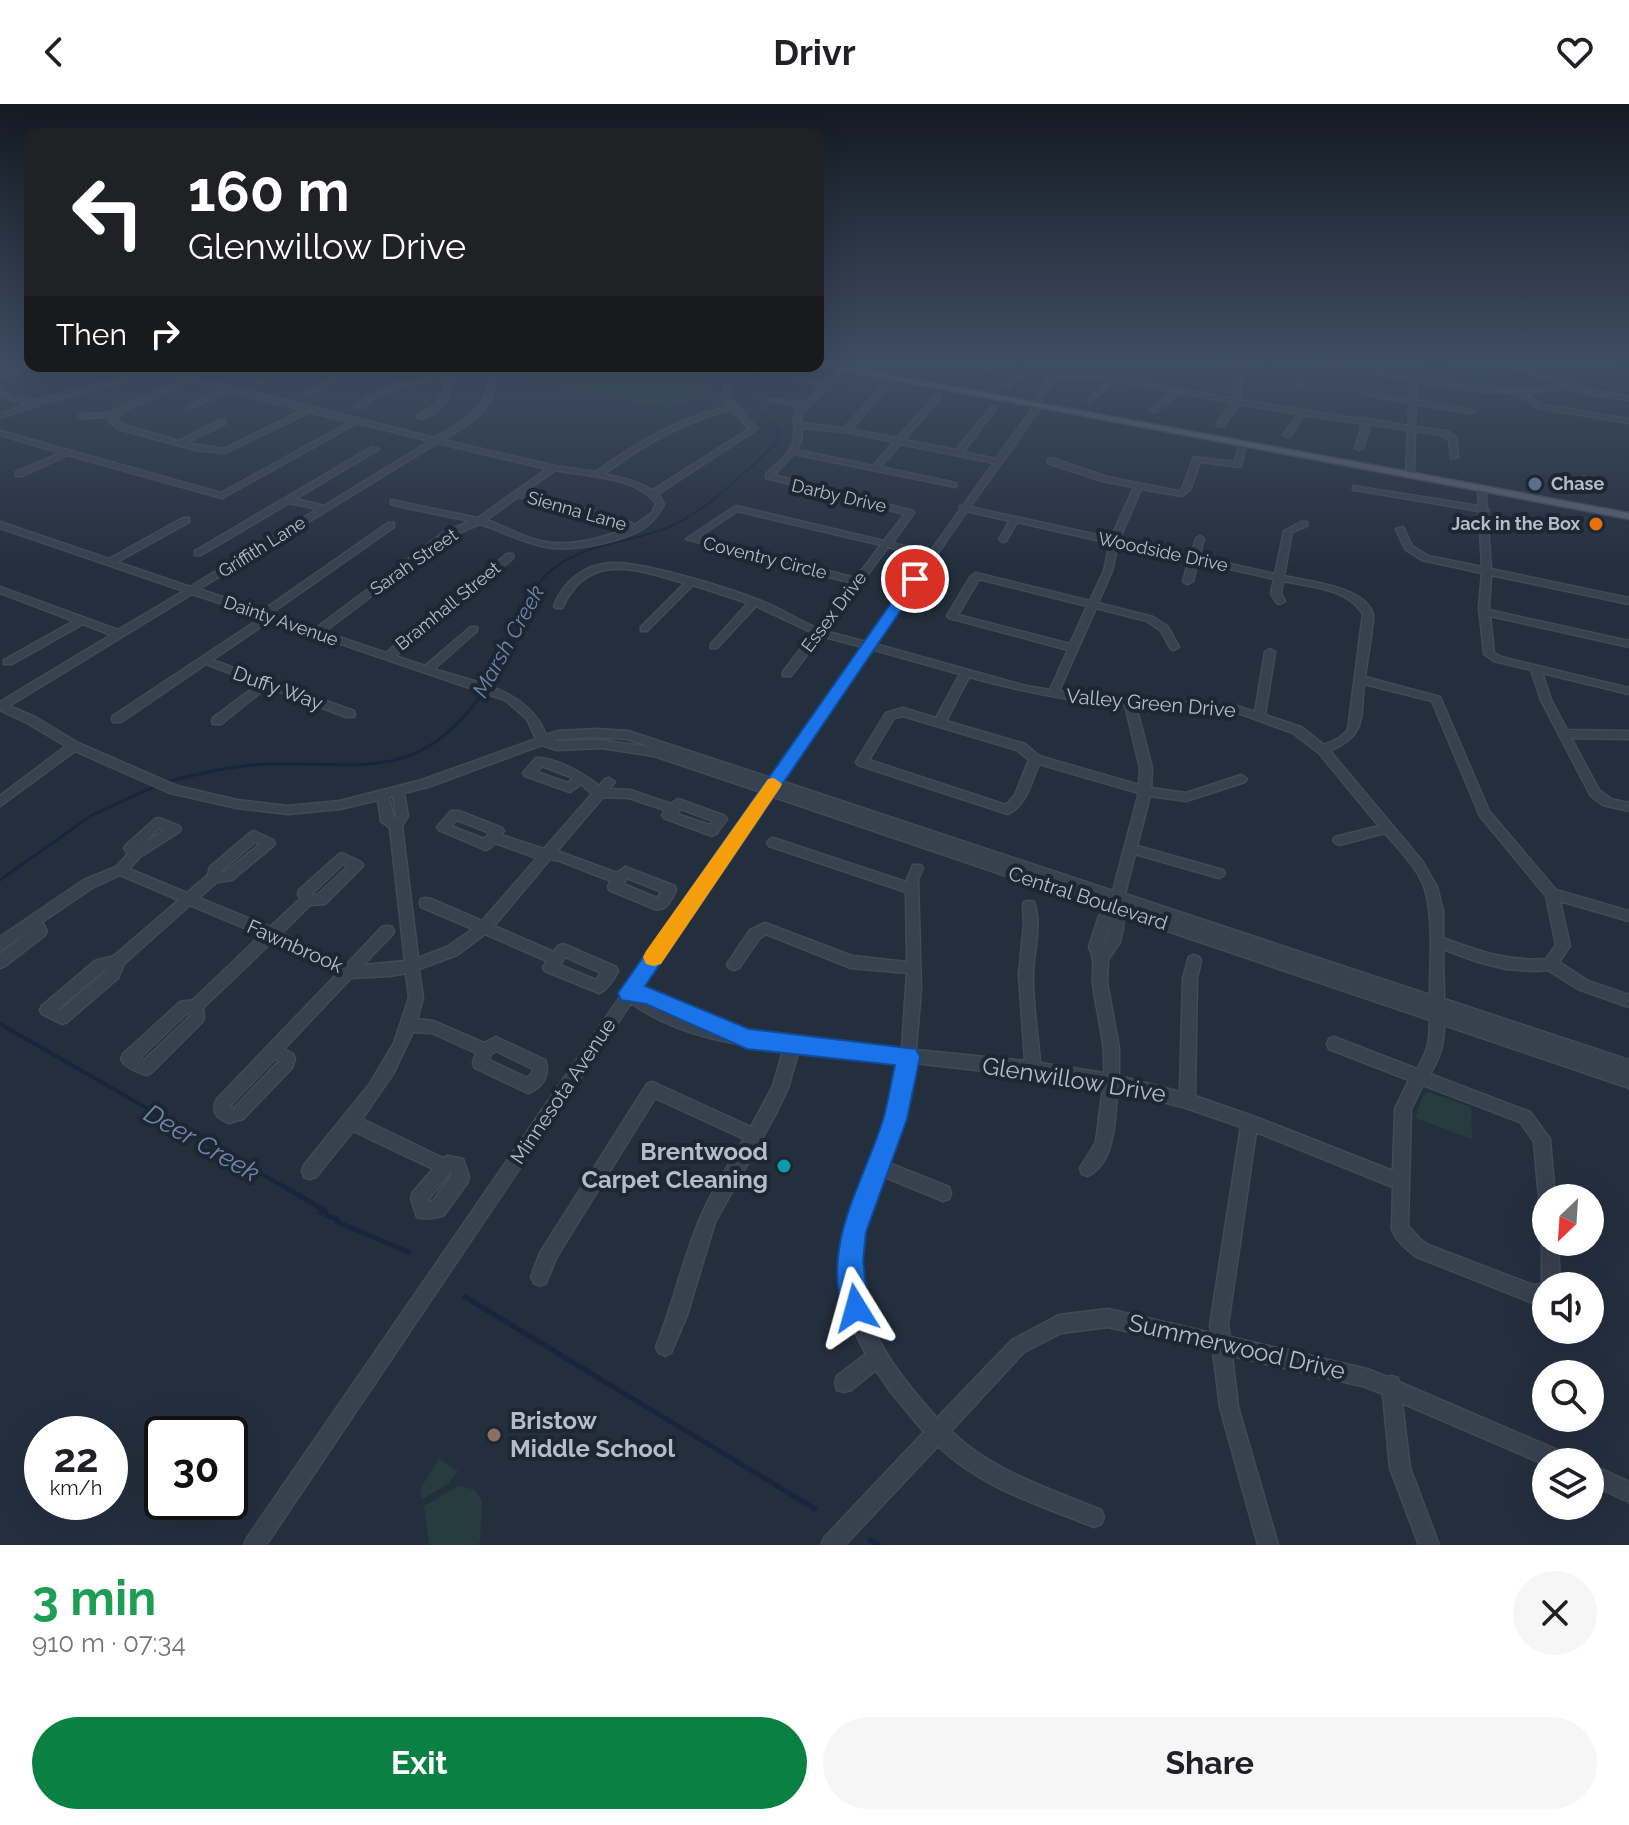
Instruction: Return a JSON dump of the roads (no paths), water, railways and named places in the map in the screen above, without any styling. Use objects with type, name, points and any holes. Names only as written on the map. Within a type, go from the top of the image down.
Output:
[{"type":"main road","points":[[1188,433],[1482,489],[1629,513]]},
{"type":"main road","points":[[1196,433],[1629,513]]},
{"type":"street","points":[[1,433],[222,496],[334,433]]},
{"type":"street","points":[[144,433],[225,451],[261,433]]},
{"type":"street","points":[[180,443],[200,433]]},
{"type":"street","points":[[394,502],[479,521],[507,534],[560,546],[636,529],[654,518],[659,511],[660,504],[655,493],[642,486],[412,433]]},
{"type":"street","name":"Griffith Lane","points":[[0,705],[449,433]]},
{"type":"street","points":[[597,475],[665,433]]},
{"type":"street","points":[[655,493],[746,433]]},
{"type":"street","points":[[798,433],[792,451],[953,485]]},
{"type":"street","points":[[861,433],[996,461]]},
{"type":"street","points":[[876,467],[907,433]]},
{"type":"street","points":[[958,453],[973,433]]},
{"type":"street","name":"Minnesota Avenue","points":[[254,1545],[628,993],[1017,433]]},
{"type":"street","points":[[1359,448],[1364,433]]},
{"type":"street","points":[[1410,473],[1411,433]]},
{"type":"street","points":[[1437,433],[1453,439],[1454,457]]},
{"type":"street","points":[[0,447],[19,439]]},
{"type":"street","points":[[1051,461],[1097,477],[1174,494],[1184,492],[1197,459],[1238,465],[1243,444]]},
{"type":"street","points":[[198,553],[375,449]]},
{"type":"street","name":"Darby Drive","points":[[792,451],[769,476],[778,481],[910,513]]},
{"type":"street","points":[[19,474],[66,453]]},
{"type":"street","name":"Sarah Street","points":[[316,633],[446,535],[479,521],[553,468]]},
{"type":"street","points":[[1053,694],[1108,571],[1114,542],[1138,487]]},
{"type":"street","points":[[1356,488],[1485,510]]},
{"type":"street","points":[[1482,489],[1489,654],[1498,659],[1629,691]]},
{"type":"street","name":"Sienna Lane","points":[[517,494],[621,521],[636,529]]},
{"type":"street","points":[[286,500],[324,508]]},
{"type":"street","name":"Coventry Circle","points":[[856,581],[690,539],[736,508],[931,555]]},
{"type":"street","name":"Woodside Drive","points":[[963,508],[1342,591],[1361,603],[1368,614],[1359,679]]},
{"type":"street","name":"Essex Drive","points":[[787,674],[910,513]]},
{"type":"street","points":[[1003,539],[1015,519]]},
{"type":"street","points":[[110,562],[186,520]]},
{"type":"street","points":[[1280,601],[1276,594],[1288,531],[1304,524]]},
{"type":"street","name":"Dainty Avenue","points":[[0,525],[509,698],[526,709],[536,721],[542,741]]},
{"type":"street","points":[[117,719],[262,622],[267,610],[391,525]]},
{"type":"street","points":[[1400,529],[1408,547],[1420,556],[1629,601]]},
{"type":"street","points":[[1188,581],[1200,539]]},
{"type":"street","name":"Bramhall Street","points":[[387,657],[510,556]]},
{"type":"street","name":"Valley Green Drive","points":[[559,606],[576,579],[612,566],[690,583],[770,608],[794,624],[819,632],[1053,694],[1130,703],[1205,704],[1260,715],[1297,730],[1323,750],[1418,864],[1431,887],[1436,911],[1435,1051],[1409,1092],[1403,1109],[1399,1223],[1414,1245],[1515,1288],[1532,1290]]},
{"type":"street","points":[[1072,648],[952,616],[976,576],[1150,619],[1165,629],[1174,647]]},
{"type":"street","points":[[644,629],[690,583]]},
{"type":"street","points":[[0,590],[119,634]]},
{"type":"street","points":[[714,646],[753,603]]},
{"type":"street","points":[[1485,612],[1629,644]]},
{"type":"street","points":[[8,662],[83,620]]},
{"type":"street","points":[[426,670],[474,629]]},
{"type":"street","points":[[1260,715],[1270,652]]},
{"type":"street","name":"Duffy Way","points":[[206,661],[350,714]]},
{"type":"street","points":[[1535,668],[1546,700],[1595,793],[1607,802],[1629,807]]},
{"type":"street","points":[[939,723],[966,673]]},
{"type":"street","points":[[1323,750],[1343,741],[1353,731],[1359,679],[1436,699],[1484,813],[1552,894],[1563,946],[1550,964]]},
{"type":"street","points":[[217,721],[265,683]]},
{"type":"street","points":[[1088,1168],[1104,1145],[1111,1082],[1112,1048],[1100,982],[1101,958],[1109,952],[1119,920],[1117,902],[1145,791],[1146,768],[1130,703]]},
{"type":"street","name":"Central Boulevard","points":[[0,705],[74,746],[174,790],[237,804],[288,810],[340,805],[398,791],[558,735],[628,735],[771,787],[1117,902],[1437,1008],[1629,1067]]},
{"type":"street","points":[[1035,759],[1020,797],[1008,810],[862,762],[890,716],[903,712],[1021,747],[1035,759],[1145,791],[1186,797],[1241,779]]},
{"type":"street","points":[[1565,734],[1629,735]]},
{"type":"street","points":[[0,802],[74,746]]},
{"type":"street","points":[[581,777],[674,809]]},
{"type":"street","name":"Fawnbrook","points":[[120,870],[272,934],[348,972],[412,966],[452,951],[485,927],[604,787]]},
{"type":"street","points":[[310,1171],[351,1122],[390,1066],[410,1025],[416,998],[396,826],[402,816],[398,791]]},
{"type":"street","points":[[383,795],[387,821],[396,826]]},
{"type":"street","points":[[1339,840],[1388,828]]},
{"type":"street","points":[[493,837],[620,879]]},
{"type":"street","points":[[773,843],[913,889]]},
{"type":"street","points":[[1132,849],[1219,873]]},
{"type":"street","points":[[0,944],[27,923],[36,923],[88,884],[120,870],[136,854]]},
{"type":"street","points":[[917,868],[913,889],[908,1057],[895,1119],[854,1232],[850,1262],[856,1308],[878,1356],[936,1430],[988,1472],[1094,1517]]},
{"type":"street","points":[[118,961],[100,965],[47,1010],[62,1018],[113,974],[118,961],[214,877]]},
{"type":"street","points":[[1552,894],[1629,916]]},
{"type":"street","points":[[196,1006],[197,1018],[146,1068],[128,1059],[185,1006],[196,1006],[307,900]]},
{"type":"street","points":[[426,903],[557,959]]},
{"type":"street","points":[[1029,906],[1031,924],[1026,975],[1033,1068]]},
{"type":"street","points":[[0,962],[40,931],[36,923]]},
{"type":"street","points":[[734,964],[755,934],[765,928],[851,962],[912,968]]},
{"type":"street","points":[[273,1050],[288,1059],[287,1063],[238,1114],[229,1116],[221,1111],[222,1104],[273,1050],[387,931]]},
{"type":"street","points":[[1436,941],[1508,966],[1550,964],[1583,985],[1629,1001]]},
{"type":"street","points":[[1187,1100],[1190,978],[1194,961]]},
{"type":"street","name":"Glenwillow Drive","points":[[628,993],[641,1005],[694,1028],[792,1045],[1033,1068],[1187,1100],[1399,1181]]},
{"type":"street","name":"Central Boulevard","points":[[1437,1008],[1629,1081]]},
{"type":"street","points":[[410,1025],[433,1027],[485,1050]]},
{"type":"street","points":[[1334,1044],[1530,1121],[1542,1139],[1546,1184]]},
{"type":"street","points":[[665,1347],[679,1319],[698,1243],[782,1081],[792,1045]]},
{"type":"street","points":[[540,1277],[549,1253],[652,1089],[752,1135]]},
{"type":"street","points":[[351,1122],[443,1166]]},
{"type":"street","points":[[1249,1124],[1223,1295],[1221,1342],[1229,1407],[1268,1545]]},
{"type":"street","points":[[877,1166],[943,1193]]},
{"type":"street","name":"Summerwood Drive","points":[[831,1545],[1018,1346],[1059,1324],[1108,1318],[1336,1369],[1391,1385],[1532,1448]]},
{"type":"street","points":[[844,1383],[878,1356]]},
{"type":"street","points":[[1391,1385],[1400,1468],[1429,1545]]},
{"type":"street","points":[[1604,1480],[1629,1492]]},
{"type":"waterway","name":"Marsh Creek","points":[[488,687],[513,645],[535,589],[547,574],[560,563],[591,549],[656,532],[686,518],[727,488],[777,443],[779,433]]},
{"type":"waterway","name":"Marsh Creek","points":[[165,782],[255,765],[392,761],[416,753],[440,739],[464,717],[489,685]]},
{"type":"waterway","name":"Marsh Creek","points":[[0,880],[92,815],[158,785]]},
{"type":"waterway","name":"Deer Creek","points":[[0,1024],[293,1192]]},
{"type":"waterway","name":"Deer Creek","points":[[290,1190],[322,1209],[321,1213],[325,1210],[327,1216],[337,1219],[337,1222],[409,1252]]},
{"type":"waterway","name":"Deer Creek","points":[[465,1297],[815,1509]]},
{"type":"waterway","name":"Deer Creek","points":[[870,1540],[879,1545]]},
{"type":"place","name":"Chase","points":[[1535,484]]},
{"type":"place","name":"Jack in the Box","points":[[1596,524]]},
{"type":"place","name":"Brentwood Carpet Cleaning","points":[[784,1166]]},
{"type":"place","name":"Bristow Middle School","points":[[494,1435]]}]
